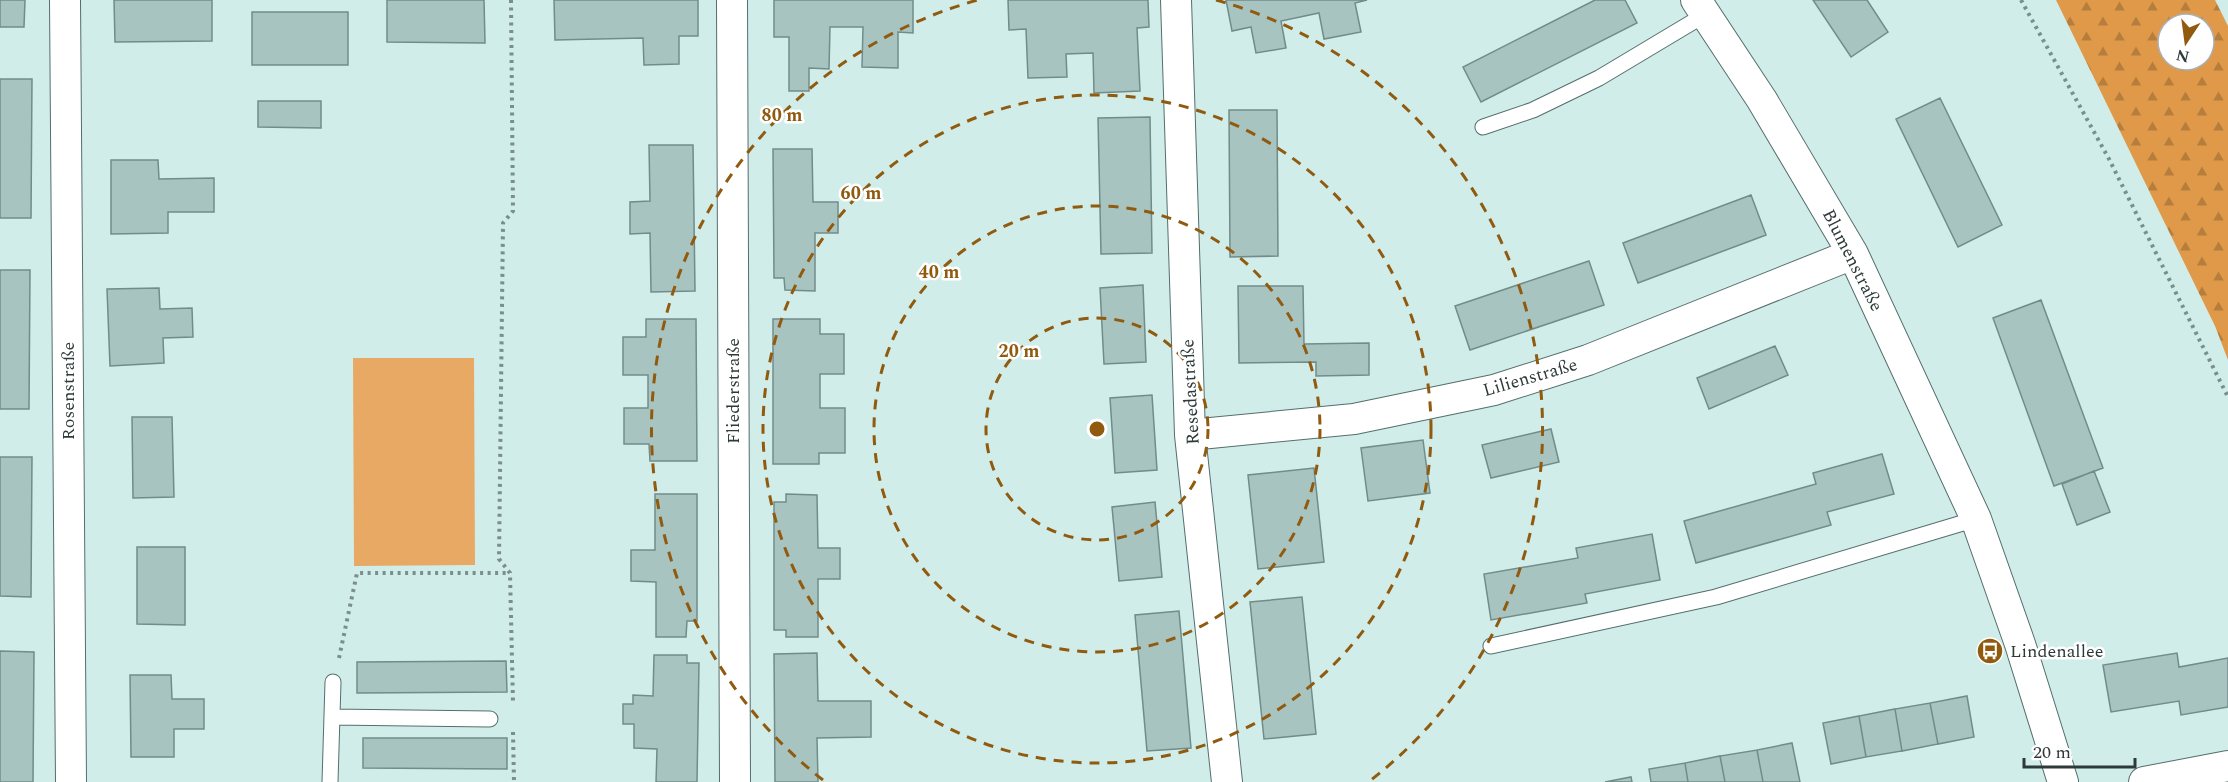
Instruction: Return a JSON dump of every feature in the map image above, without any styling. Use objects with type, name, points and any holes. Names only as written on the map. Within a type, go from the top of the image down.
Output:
[{"type":"street","name":"Rosenstraße","points":[[65,0],[71,782]]},
{"type":"street","name":"Fliederstraße","points":[[732,0],[735,782]]},
{"type":"street","name":"Resedastraße","points":[[1176,0],[1190,435],[1227,782]]},
{"type":"street","name":"Blumenstraße","points":[[1701,7],[1762,100],[1853,254],[1976,519],[2020,644],[2063,782]]},
{"type":"street","name":"Lilienstraße","points":[[1190,435],[1354,419],[1494,390],[1588,360],[1853,254]]},
{"type":"street","points":[[2144,782],[2228,766]]},
{"type":"lane","name":"Blumenstraße","points":[[1483,127],[1533,110],[1599,78],[1701,7]]},
{"type":"lane","points":[[1491,646],[1716,597],[1976,519]]},
{"type":"lane","points":[[330,782],[333,682]]},
{"type":"lane","points":[[332,717],[490,719]]},
{"type":"path","points":[[510,0],[513,211],[503,224],[499,559],[510,573],[513,712]]},
{"type":"path","points":[[2021,0],[2109,159],[2228,397]]},
{"type":"path","points":[[333,682],[357,573],[510,573]]},
{"type":"path","points":[[513,724],[514,782]]},
{"type":"green space","points":[[2056,0],[2215,0],[2228,26],[2228,360],[2215,326]]},
{"type":"shaded area","points":[[353,358],[474,358],[475,565],[354,566]]},
{"type":"building","points":[[0,0],[25,0],[24,27],[0,27]]},
{"type":"building","points":[[114,0],[212,0],[212,41],[115,42]]},
{"type":"building","points":[[387,0],[484,0],[485,43],[387,42]]},
{"type":"building","points":[[554,0],[698,0],[698,36],[679,36],[679,64],[644,65],[643,38],[555,40]]},
{"type":"building","points":[[774,0],[913,0],[913,33],[898,32],[898,68],[862,67],[863,27],[830,27],[829,69],[809,68],[809,91],[789,91],[789,37],[774,37]]},
{"type":"building","points":[[1008,0],[1148,0],[1149,27],[1137,28],[1140,91],[1094,93],[1093,53],[1066,54],[1067,77],[1028,78],[1026,29],[1009,30]]},
{"type":"building","points":[[1226,0],[1367,0],[1355,3],[1361,32],[1324,39],[1319,13],[1281,21],[1286,48],[1256,53],[1251,27],[1232,31]]},
{"type":"building","points":[[1595,0],[1625,0],[1637,23],[1481,102],[1463,67]]},
{"type":"building","points":[[1813,0],[1867,0],[1888,32],[1851,57]]},
{"type":"building","points":[[252,12],[348,12],[348,65],[252,65]]},
{"type":"building","points":[[0,79],[32,79],[31,218],[0,218]]},
{"type":"building","points":[[1940,98],[2002,225],[1958,247],[1896,119]]},
{"type":"building","points":[[258,101],[321,101],[321,128],[258,127]]},
{"type":"building","points":[[1229,110],[1277,110],[1278,256],[1230,257]]},
{"type":"building","points":[[1150,117],[1152,253],[1101,254],[1098,118]]},
{"type":"building","points":[[649,145],[693,145],[695,291],[651,292],[650,233],[630,234],[630,202],[650,201]]},
{"type":"building","points":[[773,149],[812,149],[813,202],[838,202],[838,233],[815,233],[815,291],[785,290],[784,278],[774,278]]},
{"type":"building","points":[[111,160],[158,160],[159,179],[214,178],[214,212],[168,212],[168,233],[111,234]]},
{"type":"building","points":[[1751,195],[1766,235],[1638,283],[1623,243]]},
{"type":"building","points":[[1589,261],[1604,305],[1470,350],[1455,306]]},
{"type":"building","points":[[0,270],[30,270],[29,409],[0,409]]},
{"type":"building","points":[[1143,285],[1146,362],[1104,364],[1100,288]]},
{"type":"building","points":[[1238,286],[1303,286],[1304,344],[1369,343],[1369,375],[1316,376],[1316,362],[1239,363]]},
{"type":"building","points":[[159,288],[160,309],[192,308],[193,337],[163,338],[164,363],[110,366],[107,289]]},
{"type":"building","points":[[2041,300],[2103,468],[2054,486],[1993,318]]},
{"type":"building","points":[[646,319],[696,319],[697,461],[650,461],[649,444],[624,444],[624,408],[648,408],[648,375],[623,375],[623,337],[646,337]]},
{"type":"building","points":[[773,319],[820,319],[820,334],[844,334],[844,374],[820,374],[820,408],[845,408],[845,453],[819,453],[819,464],[773,464]]},
{"type":"building","points":[[1775,346],[1788,375],[1709,409],[1697,378]]},
{"type":"building","points":[[1152,395],[1157,470],[1115,473],[1110,398]]},
{"type":"building","points":[[132,417],[172,417],[174,497],[133,498]]},
{"type":"building","points":[[1551,429],[1559,462],[1491,478],[1482,445]]},
{"type":"building","points":[[1423,440],[1430,493],[1368,501],[1361,448]]},
{"type":"building","points":[[1882,454],[1894,494],[1827,512],[1831,525],[1696,563],[1684,521],[1816,484],[1813,473]]},
{"type":"building","points":[[0,457],[32,457],[31,597],[0,596]]},
{"type":"building","points":[[1314,468],[1324,562],[1258,569],[1248,475]]},
{"type":"building","points":[[2094,471],[2110,512],[2077,525],[2062,484]]},
{"type":"building","points":[[655,494],[697,494],[697,621],[687,621],[686,637],[656,637],[656,582],[631,581],[631,550],[655,550]]},
{"type":"building","points":[[786,494],[817,495],[818,548],[840,548],[840,579],[818,579],[818,637],[786,637],[786,630],[774,630],[774,502],[786,502]]},
{"type":"building","points":[[1155,502],[1162,577],[1119,581],[1112,507]]},
{"type":"building","points":[[1652,534],[1660,580],[1585,594],[1587,603],[1491,620],[1484,574],[1578,558],[1576,548]]},
{"type":"building","points":[[137,547],[185,547],[185,625],[137,624]]},
{"type":"building","points":[[1302,597],[1316,734],[1264,739],[1250,602]]},
{"type":"building","points":[[1179,611],[1191,748],[1147,751],[1135,615]]},
{"type":"building","points":[[0,651],[34,652],[33,782],[0,782]]},
{"type":"building","points":[[817,653],[818,701],[871,701],[871,737],[817,738],[818,782],[775,782],[774,654]]},
{"type":"building","points":[[2177,653],[2179,667],[2228,658],[2228,707],[2181,715],[2179,701],[2111,712],[2103,665]]},
{"type":"building","points":[[654,655],[687,655],[687,663],[699,663],[697,782],[656,782],[657,749],[634,748],[634,724],[623,724],[623,704],[633,704],[633,695],[653,696]]},
{"type":"building","points":[[506,661],[507,692],[357,693],[357,662]]},
{"type":"building","points":[[130,675],[171,675],[172,699],[204,699],[204,729],[174,729],[174,757],[131,757]]},
{"type":"building","points":[[1967,696],[1974,737],[1938,744],[1930,703]]},
{"type":"building","points":[[1930,703],[1938,744],[1902,751],[1895,709]]},
{"type":"building","points":[[1895,709],[1902,751],[1866,757],[1859,716]]},
{"type":"building","points":[[1859,716],[1866,757],[1831,764],[1823,723]]},
{"type":"building","points":[[363,738],[507,738],[507,769],[363,768]]},
{"type":"building","points":[[1792,743],[1800,782],[1763,782],[1757,750]]},
{"type":"building","points":[[1757,750],[1763,782],[1725,782],[1720,756]]},
{"type":"building","points":[[1720,756],[1725,782],[1688,782],[1685,763]]},
{"type":"building","points":[[1685,763],[1688,782],[1651,782],[1649,769]]},
{"type":"building","points":[[1631,777],[1632,782],[1605,782]]},
{"type":"place","name":"Lindenallee","points":[[1990,651]]}]
